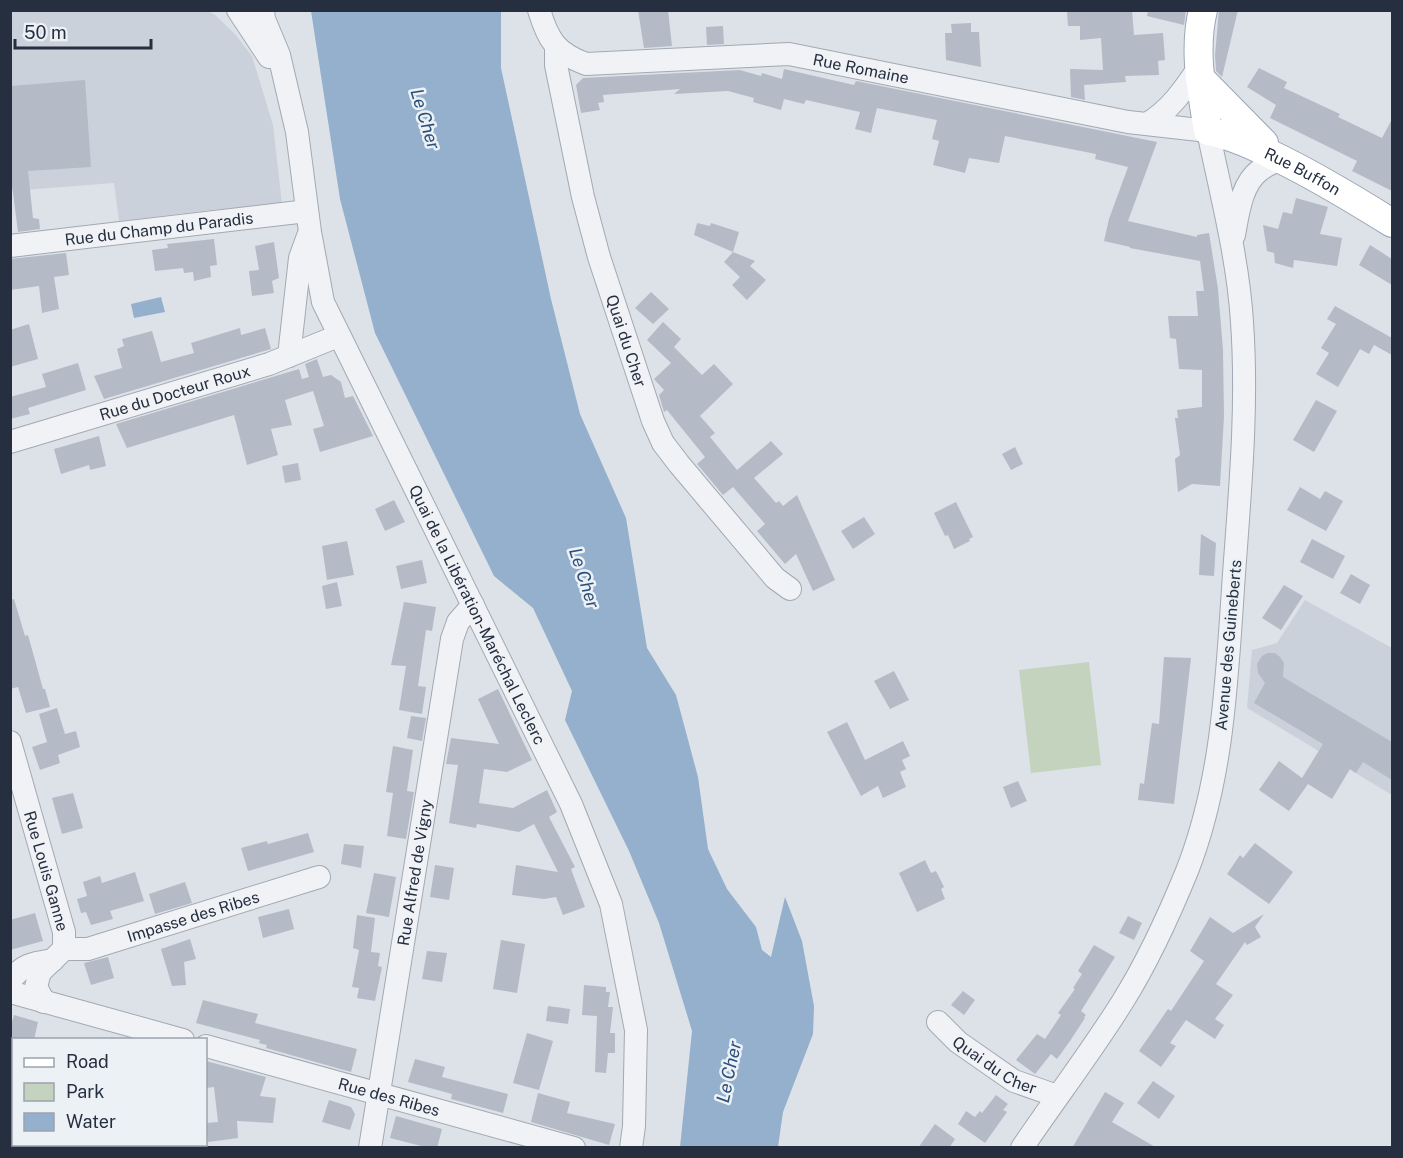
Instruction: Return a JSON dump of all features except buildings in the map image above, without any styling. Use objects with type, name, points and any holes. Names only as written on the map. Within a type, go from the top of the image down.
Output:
[{"type":"main road","points":[[1203,10],[1200,25],[1199,73],[1208,131]]},
{"type":"main road","points":[[1199,73],[1281,159]]},
{"type":"main road","name":"Rue Buffon","points":[[1208,131],[1233,137],[1281,159],[1392,223]]},
{"type":"street","points":[[238,10],[287,88]]},
{"type":"street","name":"Quai de la Libération-Maréchal Leclerc","points":[[262,10],[279,55],[297,132],[308,221],[323,302],[571,804],[611,904],[636,1030],[634,1126],[631,1148]]},
{"type":"street","points":[[539,10],[548,35],[556,48]]},
{"type":"street","name":"Rue Romaine","points":[[556,48],[573,60],[586,64],[789,54],[1128,122],[1208,131]]},
{"type":"street","name":"Quai du Cher","points":[[556,48],[556,65],[583,197],[615,311],[653,421],[663,443],[679,464],[775,578],[790,589]]},
{"type":"street","points":[[1147,124],[1174,103],[1199,73]]},
{"type":"street","name":"Avenue des Guineberts","points":[[1022,1148],[1124,1000],[1165,923],[1188,869],[1206,813],[1225,706],[1245,385],[1242,320],[1232,251],[1208,131]]},
{"type":"street","points":[[1232,251],[1239,206],[1248,187],[1260,170],[1281,159]]},
{"type":"street","points":[[289,356],[300,258],[308,221]]},
{"type":"street","name":"Rue du Champ du Paradis","points":[[10,246],[308,221]]},
{"type":"street","name":"Rue du Docteur Roux","points":[[10,442],[289,356],[338,336]]},
{"type":"street","name":"Rue Alfred de Vigny","points":[[369,1148],[452,639],[458,622],[473,605]]},
{"type":"street","name":"Rue Louis Ganne","points":[[10,742],[64,932],[58,954]]},
{"type":"street","name":"Impasse des Ribes","points":[[11,989],[19,969],[58,954],[88,949],[319,877]]},
{"type":"street","points":[[44,1002],[36,987],[40,972],[58,954]]},
{"type":"street","points":[[11,989],[44,1002],[176,1038]]},
{"type":"street","name":"Quai du Cher","points":[[938,1022],[958,1042],[1014,1081],[1057,1096]]},
{"type":"street","name":"Rue des Ribes","points":[[207,1046],[574,1148]]},
{"type":"street","points":[[1014,1081],[1039,1122]]},
{"type":"shaded area","points":[[11,11],[208,11],[215,15],[235,34],[252,56],[273,125],[282,204],[119,221],[114,183],[11,191]]},
{"type":"shaded area","points":[[1305,600],[1392,648],[1392,795],[1247,708],[1252,650],[1277,643]]},
{"type":"green space","points":[[1089,662],[1101,765],[1031,773],[1019,670]]},
{"type":"water","name":"Le Cher","points":[[311,11],[501,11],[501,68],[551,299],[580,414],[626,518],[647,648],[676,695],[698,777],[708,849],[727,889],[756,927],[762,950],[771,957],[785,897],[802,941],[814,1006],[813,1034],[783,1112],[778,1147],[680,1147],[692,1031],[659,923],[629,851],[565,720],[572,691],[533,608],[494,576],[375,333],[340,199]]},
{"type":"water","points":[[161,297],[165,312],[134,318],[131,304]]}]
